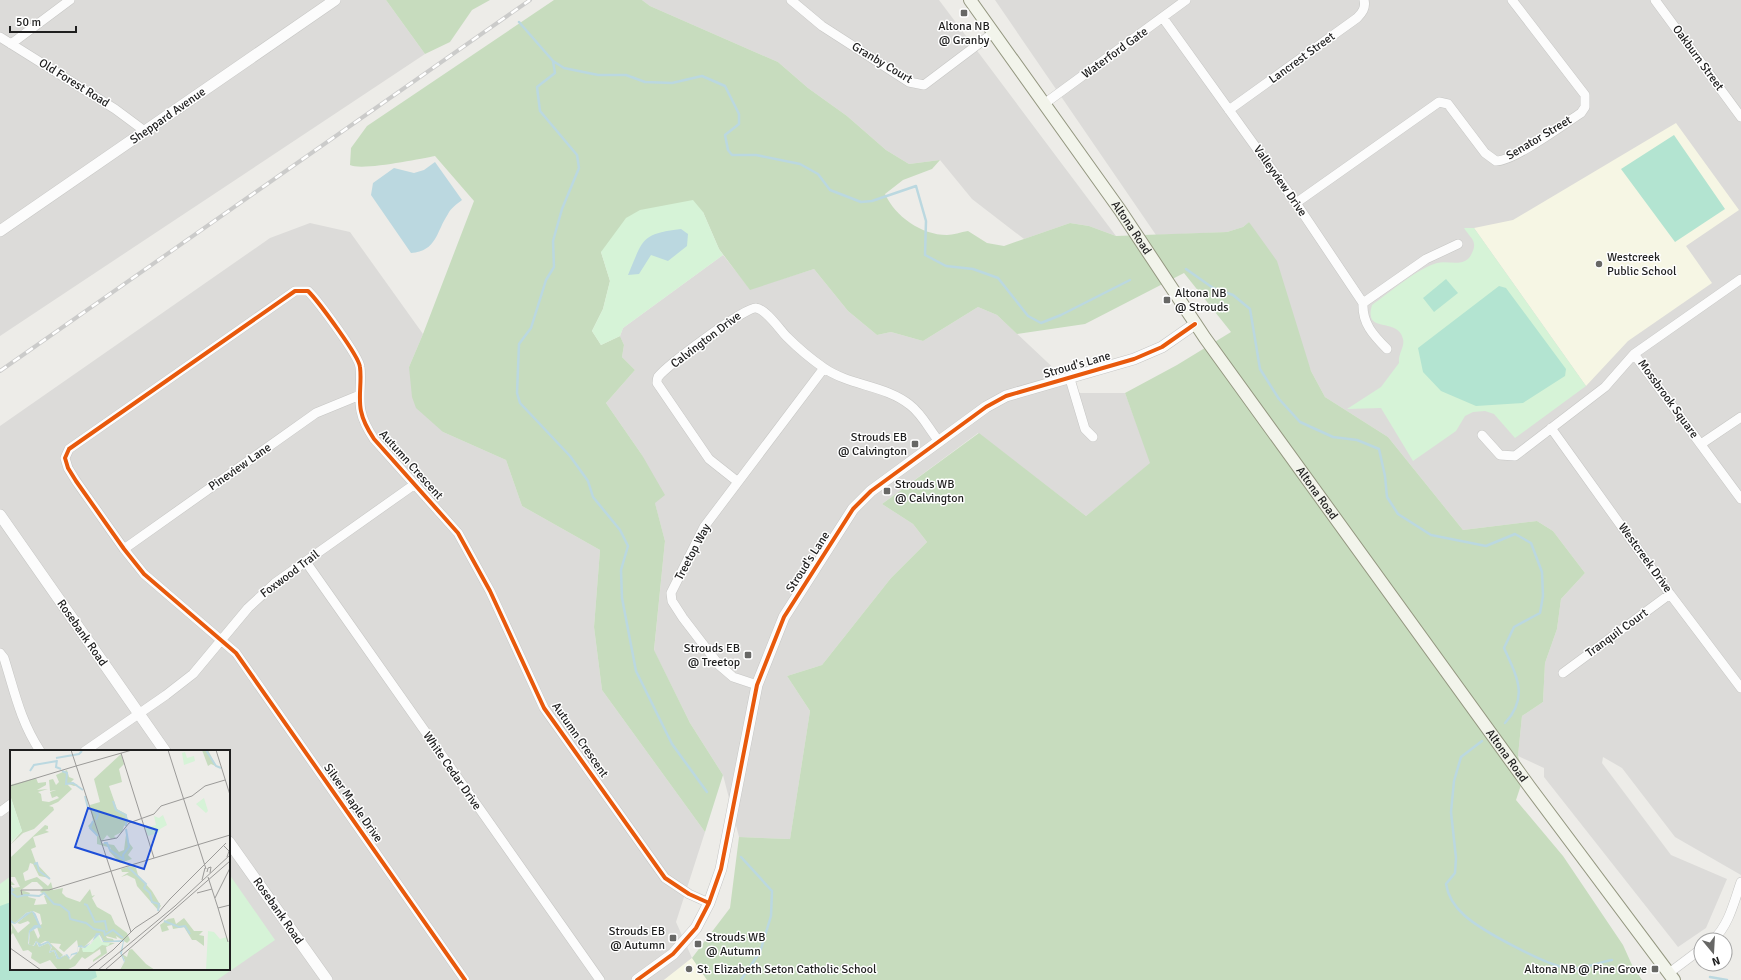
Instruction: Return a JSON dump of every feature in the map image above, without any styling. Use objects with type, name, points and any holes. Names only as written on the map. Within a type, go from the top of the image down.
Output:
[{"type":"main road","name":"Altona Road","points":[[970,0],[992,33],[1120,210],[1195,324],[1525,780],[1672,976]]},
{"type":"street","points":[[11,44],[70,0]]},
{"type":"street","name":"Sheppard Avenue","points":[[0,231],[146,132],[335,0]]},
{"type":"street","name":"Granby Court","points":[[791,0],[822,26],[909,82],[924,86],[992,33]]},
{"type":"street","name":"Waterford Gate","points":[[1044,104],[1186,0]]},
{"type":"street","name":"Lancrest Street","points":[[1229,110],[1357,18],[1362,13],[1365,5],[1364,0]]},
{"type":"street","name":"Senator Street","points":[[1296,203],[1439,102],[1448,104],[1485,153],[1496,161],[1507,159],[1581,113],[1585,107],[1585,95],[1512,0]]},
{"type":"street","name":"Oakburn Street","points":[[1655,0],[1741,117]]},
{"type":"street","name":"Valleyview Drive","points":[[1163,18],[1296,203],[1363,303],[1363,313],[1367,325],[1387,349]]},
{"type":"street","name":"Old Forest Road","points":[[0,37],[115,109],[146,132]]},
{"type":"street","points":[[1363,303],[1426,258],[1458,244]]},
{"type":"street","points":[[1482,435],[1500,455],[1515,456],[1605,387],[1634,354],[1741,279]]},
{"type":"street","name":"Autumn Crescent","points":[[222,639],[144,574],[124,549],[68,468],[65,458],[69,449],[295,291],[308,291],[318,301],[354,354],[360,366],[361,410],[366,425],[374,439],[458,533],[472,555],[532,684],[549,714],[665,878],[689,894],[709,903]]},
{"type":"street","name":"Calvington Drive","points":[[738,482],[709,459],[656,383],[658,378],[679,358],[735,318],[752,308],[758,308],[766,314],[791,341],[824,368],[846,380],[897,396],[918,412],[938,440]]},
{"type":"street","name":"Stroud's Lane","points":[[637,980],[673,954],[696,928],[709,903],[721,869],[757,685],[784,617],[853,509],[871,491],[938,440],[986,407],[1006,396],[1134,359],[1162,347],[1195,324]]},
{"type":"street","name":"Mossbrook Square","points":[[1634,354],[1741,499]]},
{"type":"street","name":"Treetop Way","points":[[757,685],[733,677],[719,665],[672,601],[671,593],[704,528],[824,368]]},
{"type":"street","points":[[1070,378],[1085,429],[1093,437]]},
{"type":"street","name":"Pineview Lane","points":[[124,549],[316,413],[360,395]]},
{"type":"street","name":"Mossbrook Square","points":[[1701,444],[1741,416]]},
{"type":"street","name":"Westcreek Drive","points":[[1551,428],[1670,594],[1741,688]]},
{"type":"street","name":"Foxwood Trail","points":[[86,750],[193,674],[248,608],[275,583],[415,484]]},
{"type":"street","name":"Rosebank Road","points":[[0,515],[164,750]]},
{"type":"street","name":"White Cedar Drive","points":[[306,562],[600,980]]},
{"type":"street","name":"Tranquil Court","points":[[1563,673],[1670,594]]},
{"type":"street","name":"Silver Maple Drive","points":[[222,639],[236,653],[466,980]]},
{"type":"street","points":[[0,653],[4,658],[22,718],[28,732],[39,750]]},
{"type":"street","points":[[0,812],[10,805]]},
{"type":"street","name":"Rosebank Road","points":[[230,843],[327,980]]},
{"type":"street","points":[[1721,932],[1728,919],[1741,882]]},
{"type":"street","points":[[1672,976],[1693,956]]},
{"type":"shaded area","points":[[0,0],[386,0],[425,54],[0,336]]},
{"type":"shaded area","points":[[642,0],[939,0],[1116,236],[1089,226],[1070,223],[1024,239],[972,199],[940,160],[909,164],[886,150],[847,116],[808,88],[778,62],[650,6]]},
{"type":"shaded area","points":[[995,0],[1741,0],[1741,875],[1675,837],[1622,768],[1603,757],[1602,763],[1671,855],[1727,879],[1706,928],[1700,932],[1693,932],[1693,937],[1678,947],[1544,777],[1544,768],[1518,756],[1522,716],[1543,702],[1545,663],[1557,629],[1561,599],[1585,573],[1553,531],[1537,521],[1463,530],[1388,437],[1325,397],[1311,371],[1249,222],[1243,227],[1227,232],[1156,235]]},
{"type":"shaded area","name":"Westcreek Public School","points":[[1676,123],[1739,210],[1686,246],[1712,283],[1628,341],[1586,386],[1474,228],[1513,220]]},
{"type":"shaded area","points":[[310,223],[350,232],[423,334],[409,367],[443,432],[506,460],[522,506],[600,550],[594,627],[602,690],[705,832],[676,922],[692,958],[664,980],[0,980],[0,426],[270,238]]},
{"type":"shaded area","points":[[723,255],[750,289],[814,269],[848,311],[877,335],[891,332],[923,341],[978,307],[997,315],[1080,393],[1125,393],[1151,463],[1086,516],[978,433],[882,504],[913,524],[927,542],[891,578],[822,665],[787,676],[810,711],[790,839],[739,837],[723,775],[690,723],[654,651],[665,541],[642,455],[606,403],[635,370],[622,357],[624,345],[620,336],[623,328]]},
{"type":"shaded area","name":"St. Elizabeth Seton Catholic School","points":[[692,958],[707,980],[664,980]]},
{"type":"green space","points":[[386,0],[490,0],[472,10],[450,42],[425,54]]},
{"type":"green space","points":[[554,0],[642,0],[650,6],[778,62],[808,88],[847,116],[886,150],[909,164],[940,160],[932,169],[903,180],[885,194],[889,202],[902,217],[928,232],[952,235],[968,231],[987,243],[1004,246],[1070,223],[1089,226],[1116,236],[1227,232],[1243,227],[1249,222],[1277,261],[1311,371],[1325,397],[1388,437],[1463,530],[1537,521],[1553,531],[1585,573],[1561,599],[1557,629],[1545,663],[1543,702],[1522,716],[1518,756],[1524,776],[1516,800],[1563,856],[1623,945],[1632,965],[1642,980],[707,980],[692,958],[730,908],[739,837],[790,839],[810,711],[787,676],[822,665],[891,578],[927,542],[913,524],[882,504],[979,433],[1086,516],[1150,463],[1125,393],[1177,365],[1231,332],[1184,273],[1085,324],[1017,334],[997,315],[978,307],[923,341],[891,332],[877,335],[848,311],[814,269],[750,290],[719,249],[703,212],[601,252],[610,281],[603,309],[592,331],[601,345],[620,336],[624,345],[622,357],[635,370],[606,403],[642,455],[665,495],[655,503],[665,541],[654,650],[690,723],[723,775],[705,832],[602,690],[594,627],[600,550],[522,506],[506,460],[443,432],[416,408],[412,397],[409,367],[474,201],[435,156],[378,166],[366,167],[350,165],[351,148],[367,126]]},
{"type":"green space","points":[[1674,135],[1725,209],[1675,242],[1621,169]]},
{"type":"green space","points":[[693,200],[703,212],[723,255],[623,328],[620,336],[601,345],[592,331],[603,309],[610,281],[601,252],[626,218],[640,210]]},
{"type":"green space","points":[[1464,228],[1474,228],[1586,386],[1515,438],[1494,414],[1485,411],[1473,412],[1465,416],[1456,431],[1413,461],[1381,408],[1347,409],[1381,387],[1399,363],[1399,356],[1403,342],[1400,332],[1395,328],[1372,320],[1372,305],[1413,275],[1429,266],[1441,262],[1456,263],[1468,259],[1473,250],[1474,243]]},
{"type":"green space","points":[[1446,279],[1458,293],[1434,312],[1423,298]]},
{"type":"green space","points":[[1499,286],[1506,288],[1566,369],[1565,376],[1523,403],[1476,406],[1441,391],[1423,372],[1418,348]]},
{"type":"green space","points":[[230,875],[275,940],[217,980],[0,980],[0,884],[10,877],[10,970],[230,970]]},
{"type":"green space","points":[[10,902],[10,970],[95,970],[97,977],[91,980],[0,980],[0,906]]},
{"type":"water","points":[[435,162],[462,200],[449,212],[431,245],[426,249],[411,253],[371,195],[373,183],[394,168],[414,173],[424,170]]},
{"type":"water","points":[[681,229],[688,234],[687,246],[668,261],[651,255],[639,274],[628,275],[641,246],[645,241],[658,233]]},
{"type":"waterway","points":[[519,22],[553,61],[564,68],[598,75],[626,75],[645,82],[672,83],[702,76],[725,86],[739,114],[739,124],[725,135],[728,150],[732,155],[756,155],[800,164],[818,174],[830,190],[861,202],[872,201],[916,186],[926,221],[925,255],[946,266],[973,269],[998,278],[1028,316],[1041,323],[1061,315],[1130,280]]},
{"type":"waterway","points":[[553,61],[555,73],[537,87],[540,111],[577,155],[579,168],[562,209],[553,241],[554,267],[546,280],[531,328],[519,344],[517,393],[520,403],[570,456],[588,481],[593,497],[620,530],[628,546],[621,570],[622,598],[636,671],[672,744],[707,792]]},
{"type":"waterway","points":[[1186,269],[1213,288],[1233,295],[1250,309],[1260,369],[1279,399],[1300,422],[1333,437],[1357,440],[1379,449],[1385,476],[1387,497],[1398,514],[1431,535],[1486,546],[1515,534],[1531,543],[1542,572],[1543,596],[1540,613],[1514,627],[1504,648],[1513,668],[1519,695],[1517,704],[1505,723]]},
{"type":"waterway","points":[[1482,741],[1461,757],[1454,781],[1451,812],[1456,858],[1455,873],[1446,884],[1452,901],[1472,922],[1500,939],[1549,963],[1573,969],[1612,960]]},
{"type":"waterway","points":[[741,857],[772,891],[771,916],[760,952],[741,980]]},
{"type":"waterway","points":[[1710,977],[1727,980]]},
{"type":"railway","points":[[0,371],[530,0]]},
{"type":"cycle path","points":[[465,980],[236,653],[144,574],[124,549],[76,481],[68,468],[65,458],[69,449],[295,291],[308,291],[329,317],[353,352],[360,367],[360,406],[368,429],[374,439],[458,533],[490,591],[544,708],[665,878],[689,894],[709,903]]},
{"type":"cycle path","points":[[637,980],[673,954],[696,928],[709,903],[721,869],[757,685],[784,617],[853,509],[871,491],[986,407],[1006,396],[1134,359],[1162,347],[1195,324]]},
{"type":"place","name":"Altona NB @ Granby","points":[[964,13]]},
{"type":"place","name":"Westcreek Public School","points":[[1599,264]]},
{"type":"place","name":"Altona NB @ Strouds","points":[[1167,300]]},
{"type":"place","name":"Strouds EB @ Calvington","points":[[915,444]]},
{"type":"place","name":"Strouds WB @ Calvington","points":[[887,491]]},
{"type":"place","name":"Strouds EB @ Treetop","points":[[748,655]]},
{"type":"place","name":"Strouds EB @ Autumn","points":[[673,938]]},
{"type":"place","name":"Strouds WB @ Autumn","points":[[698,944]]},
{"type":"place","name":"St. Elizabeth Seton Catholic School","points":[[689,969]]},
{"type":"place","name":"Altona NB @ Pine Grove","points":[[1655,969]]}]
